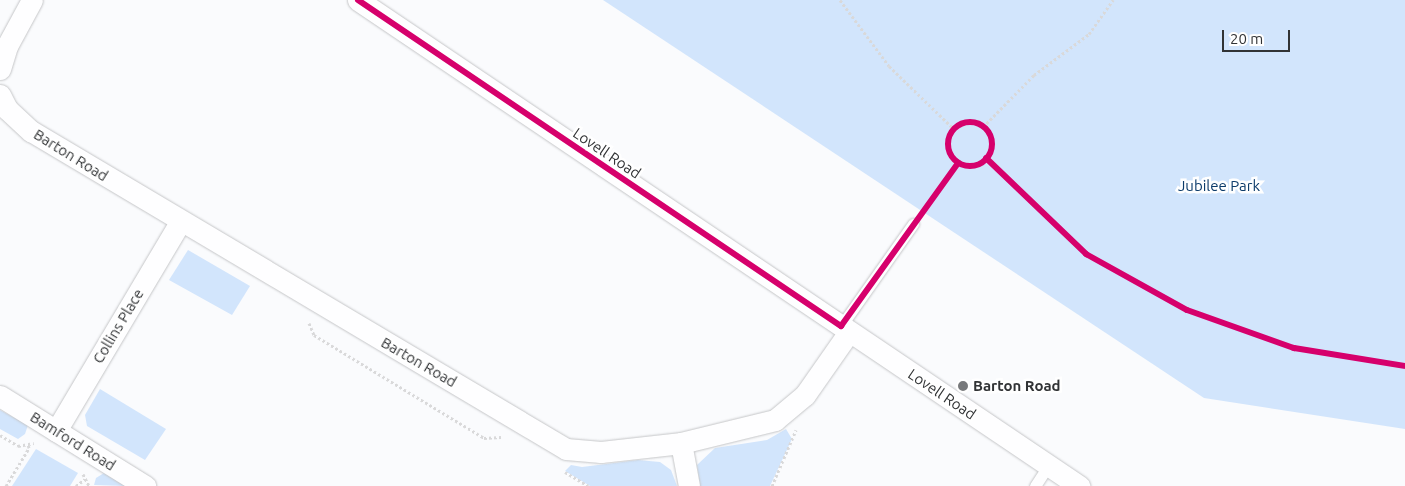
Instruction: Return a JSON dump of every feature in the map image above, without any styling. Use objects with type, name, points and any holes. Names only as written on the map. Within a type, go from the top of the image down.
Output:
[{"type":"street","points":[[0,69],[6,46],[32,0]]},
{"type":"street","name":"Lovell Road","points":[[358,0],[1079,486]]},
{"type":"street","name":"Barton Road","points":[[0,95],[7,108],[31,131],[180,222],[566,449],[602,452],[680,443],[775,420],[793,408],[845,329]]},
{"type":"street","name":"Collins Place","points":[[56,431],[180,222]]},
{"type":"street","name":"Bamford Road","points":[[0,396],[145,486]]},
{"type":"street","points":[[680,443],[689,486]]},
{"type":"lane","points":[[845,329],[913,224]]},
{"type":"lane","points":[[1035,486],[1048,466]]},
{"type":"path","points":[[840,0],[889,66],[954,130]]},
{"type":"path","points":[[983,128],[1034,75],[1089,34],[1113,0]]},
{"type":"path","points":[[305,295],[302,308],[314,335],[484,438],[502,436],[510,441]]},
{"type":"path","points":[[772,486],[796,434],[793,408]]},
{"type":"path","points":[[0,435],[18,446],[28,444],[42,448]]},
{"type":"path","points":[[6,486],[29,448],[28,444]]},
{"type":"path","points":[[560,469],[588,486]]},
{"type":"path","points":[[82,471],[89,486]]},
{"type":"path","points":[[76,486],[85,479]]},
{"type":"green space","name":"Jubilee Park","points":[[603,0],[1405,0],[1405,429],[1204,398]]},
{"type":"green space","points":[[188,250],[250,286],[232,315],[169,280]]},
{"type":"green space","points":[[100,389],[166,429],[145,460],[87,426],[85,415]]},
{"type":"green space","points":[[0,410],[28,425],[25,434],[18,439],[0,429]]},
{"type":"green space","points":[[786,429],[792,439],[770,486],[700,486],[697,465],[715,448],[767,440]]},
{"type":"green space","points":[[36,449],[78,473],[70,486],[12,486]]},
{"type":"green space","points":[[638,460],[660,462],[671,470],[677,486],[590,486],[565,471],[571,465],[582,467]]},
{"type":"green space","points":[[104,473],[125,486],[94,485],[96,478]]},
{"type":"cycle path","points":[[358,0],[841,326],[958,163]]},
{"type":"cycle path","points":[[970,122],[982,126],[988,132],[992,144],[988,156],[982,162],[970,166],[958,162],[952,156],[948,144],[952,132],[958,126],[970,122]]},
{"type":"cycle path","points":[[986,158],[1086,254],[1187,310],[1294,348],[1405,366]]},
{"type":"place","name":"Barton Road","points":[[963,386]]}]
